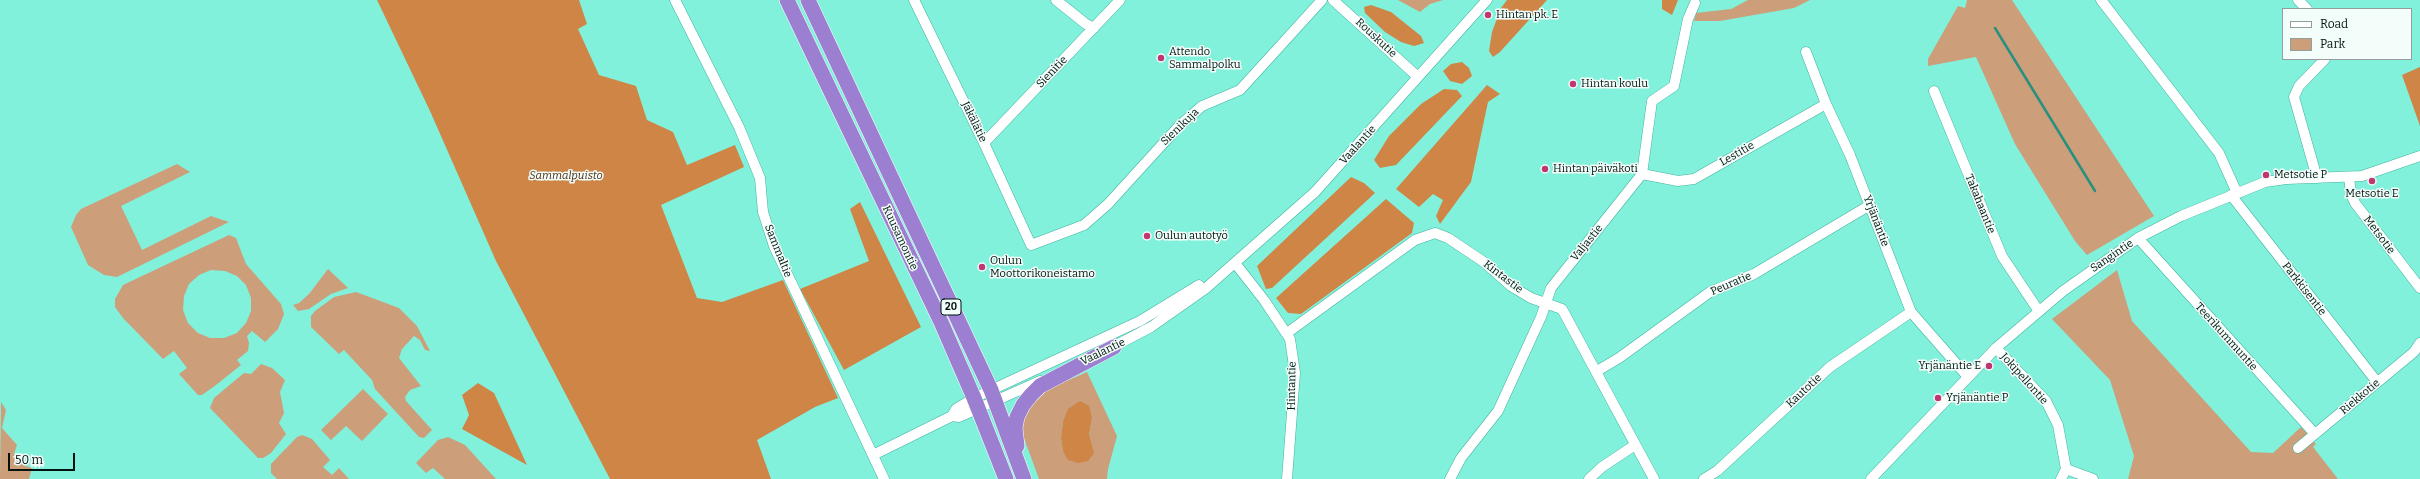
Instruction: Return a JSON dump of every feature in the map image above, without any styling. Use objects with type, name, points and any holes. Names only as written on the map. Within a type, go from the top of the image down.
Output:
[{"type":"highway","name":"Kuusamontie","points":[[787,0],[859,147],[977,403],[1006,479]]},
{"type":"highway","name":"Kuusamontie","points":[[808,0],[993,396],[1024,479]]},
{"type":"highway","points":[[1017,457],[1017,417],[1023,405],[1031,395],[1040,386],[1114,347]]},
{"type":"street","name":"Sammaltie","points":[[675,0],[739,127],[760,178],[763,212],[774,246],[884,479]]},
{"type":"street","name":"Jäkälätie","points":[[914,0],[984,143],[1031,245]]},
{"type":"street","points":[[1056,0],[1086,24],[1094,28]]},
{"type":"street","name":"Sienitie","points":[[984,143],[1120,0]]},
{"type":"street","name":"Sienikuja","points":[[1031,245],[1084,225],[1108,204],[1185,121],[1202,106],[1240,90],[1322,0]]},
{"type":"street","name":"Rouskutie","points":[[1333,0],[1418,77]]},
{"type":"street","name":"Vaalantie","points":[[977,403],[1114,347],[1151,327],[1205,289],[1315,192],[1486,0]]},
{"type":"street","name":"Parkkisentie","points":[[2101,0],[2220,153],[2234,194],[2377,382]]},
{"type":"street","points":[[2298,0],[2306,8]]},
{"type":"street","points":[[1642,174],[1652,101],[1674,86],[1688,19],[1695,3]]},
{"type":"street","name":"Yrjänäntie","points":[[1806,52],[1826,104],[1850,155],[1911,312],[1968,377]]},
{"type":"street","points":[[2317,178],[2294,97],[2299,86],[2324,60]]},
{"type":"street","name":"Takahaantie","points":[[1934,91],[2002,256],[2038,310]]},
{"type":"street","name":"Lestitie","points":[[1642,174],[1678,181],[1694,179],[1826,104]]},
{"type":"street","name":"Sangintie","points":[[1871,479],[1996,348],[2038,310],[2091,270],[2138,238],[2174,219],[2265,182],[2349,177],[2377,172],[2420,156]]},
{"type":"street","name":"Valjastie","points":[[1450,479],[1460,458],[1498,411],[1551,288],[1642,174]]},
{"type":"street","name":"Metsotie","points":[[2349,177],[2351,194],[2355,203],[2420,288]]},
{"type":"street","name":"Peuratie","points":[[1596,370],[1619,358],[1710,292],[1754,274],[1870,205]]},
{"type":"street","name":"Kintastie","points":[[1287,333],[1415,240],[1435,233],[1448,238],[1478,258],[1511,286],[1531,298],[1546,302],[1562,309],[1654,479]]},
{"type":"street","name":"Teerikummuntie","points":[[2138,238],[2315,434]]},
{"type":"street","name":"Hintantie","points":[[1235,263],[1290,338],[1295,373],[1287,479]]},
{"type":"street","name":"Vaalantie","points":[[993,396],[1140,321],[1198,286],[1217,277]]},
{"type":"street","name":"Kautotie","points":[[1704,479],[1717,471],[1830,367],[1911,312]]},
{"type":"street","name":"Riekkotie","points":[[2298,448],[2414,352],[2420,343]]},
{"type":"street","name":"Jokipellontie","points":[[1996,348],[2046,401],[2058,425],[2066,469]]},
{"type":"street","points":[[873,455],[952,416],[956,409],[977,403]]},
{"type":"street","points":[[1589,479],[1635,445]]},
{"type":"street","points":[[2061,479],[2066,469],[2093,479]]},
{"type":"green space","name":"Sammalpuisto","points":[[377,0],[579,0],[587,24],[578,29],[599,75],[636,86],[647,120],[673,132],[687,165],[735,145],[744,167],[661,205],[697,298],[722,302],[783,280],[838,398],[815,407],[757,440],[771,479],[610,479],[496,261],[430,111]]},
{"type":"green space","points":[[1398,0],[1443,0],[1430,4],[1420,12]]},
{"type":"green space","points":[[1507,0],[1547,0],[1500,52],[1493,57],[1489,51],[1492,32],[1501,8]]},
{"type":"green space","points":[[1662,0],[1678,0],[1672,15],[1662,9]]},
{"type":"green space","points":[[1748,0],[1810,0],[1794,8],[1720,21],[1694,21],[1696,13],[1731,9]]},
{"type":"green space","points":[[1967,0],[2012,0],[2154,216],[2087,255],[2075,241],[2015,144],[1976,57],[1928,66],[1928,59],[1958,6],[1965,8]]},
{"type":"green space","points":[[1371,5],[1391,12],[1421,36],[1424,43],[1414,46],[1401,42],[1385,32],[1365,13],[1364,7]]},
{"type":"green space","points":[[1462,62],[1469,68],[1472,76],[1462,84],[1450,81],[1443,71],[1451,64]]},
{"type":"green space","points":[[2420,67],[2420,126],[2402,75]]},
{"type":"green space","points":[[1487,85],[1500,94],[1488,102],[1471,182],[1440,224],[1436,216],[1443,200],[1433,194],[1419,207],[1396,189]]},
{"type":"green space","points":[[1444,89],[1457,90],[1462,96],[1396,165],[1380,168],[1374,160],[1389,136],[1421,104]]},
{"type":"green space","points":[[177,164],[190,172],[121,206],[142,250],[211,216],[229,222],[117,277],[104,275],[88,265],[71,227],[76,215],[81,209]]},
{"type":"green space","points":[[1351,177],[1364,183],[1375,193],[1272,288],[1266,289],[1257,266]]},
{"type":"green space","points":[[1386,199],[1414,223],[1412,233],[1301,314],[1288,313],[1276,298]]},
{"type":"green space","points":[[860,202],[921,327],[844,370],[800,289],[869,261],[850,209]]},
{"type":"green space","points":[[229,235],[236,238],[246,264],[281,304],[284,314],[278,329],[265,342],[252,331],[247,336],[249,343],[248,351],[237,360],[241,365],[202,395],[198,395],[179,374],[187,368],[174,351],[163,359],[123,318],[115,307],[115,299],[123,285]],"holes":[[[211,270],[225,271],[237,276],[246,285],[251,298],[251,311],[246,323],[237,333],[224,338],[210,338],[198,333],[188,323],[183,310],[184,296],[189,284],[199,275]]]},
{"type":"green space","points":[[328,269],[348,288],[331,294],[309,309],[298,311],[293,305],[299,303],[309,294]]},
{"type":"green space","points":[[2117,270],[2132,321],[2251,452],[2273,453],[2301,427],[2316,444],[2313,447],[2338,479],[2128,479],[2134,456],[2110,380],[2052,319]]},
{"type":"green space","points":[[356,292],[399,308],[417,326],[430,351],[425,350],[420,340],[414,336],[402,349],[399,358],[421,386],[410,390],[405,397],[406,401],[432,430],[424,438],[419,437],[375,389],[372,380],[344,350],[339,354],[311,327],[311,316],[315,311],[334,297]]},
{"type":"green space","points":[[261,364],[272,368],[285,380],[280,392],[284,413],[279,423],[286,434],[271,453],[263,458],[258,458],[210,408],[214,398],[244,373],[251,374]]},
{"type":"green space","points":[[1087,372],[1117,436],[1108,469],[1107,479],[1039,479],[1021,430],[1024,414],[1041,392]],"holes":[[[1092,418],[1089,435],[1063,451],[1061,438],[1063,422]]]},
{"type":"green space","points":[[478,383],[494,393],[527,465],[462,429],[469,415],[462,395]]},
{"type":"green space","points":[[363,389],[388,414],[362,441],[346,426],[331,440],[321,430]]},
{"type":"green space","points":[[1080,401],[1089,406],[1092,418],[1089,435],[1094,453],[1088,461],[1078,463],[1068,460],[1063,451],[1061,438],[1063,422],[1068,409]]},
{"type":"green space","points":[[1,402],[6,410],[2,428],[17,445],[14,454],[23,465],[32,468],[29,479],[0,479]]},
{"type":"green space","points":[[302,435],[312,439],[330,460],[323,467],[332,475],[339,468],[349,479],[277,479],[271,473],[271,464],[297,437]]},
{"type":"green space","points":[[448,437],[465,445],[496,479],[445,479],[433,468],[426,473],[416,463],[438,440]]},
{"type":"waterway","points":[[1995,28],[2095,191]]},
{"type":"place","name":"Hintan pk. E","points":[[1488,15]]},
{"type":"place","name":"Attendo Sammalpolku","points":[[1161,58]]},
{"type":"place","name":"Hintan koulu","points":[[1573,84]]},
{"type":"place","name":"Hintan päiväkoti","points":[[1545,169]]},
{"type":"place","name":"Metsotie P","points":[[2266,175]]},
{"type":"place","name":"Metsotie E","points":[[2372,181]]},
{"type":"place","name":"Oulun autotyö","points":[[1147,236]]},
{"type":"place","name":"Oulun Moottorikoneistamo","points":[[982,267]]},
{"type":"place","name":"Yrjänäntie E","points":[[1989,366]]},
{"type":"place","name":"Yrjänäntie P","points":[[1938,398]]}]
